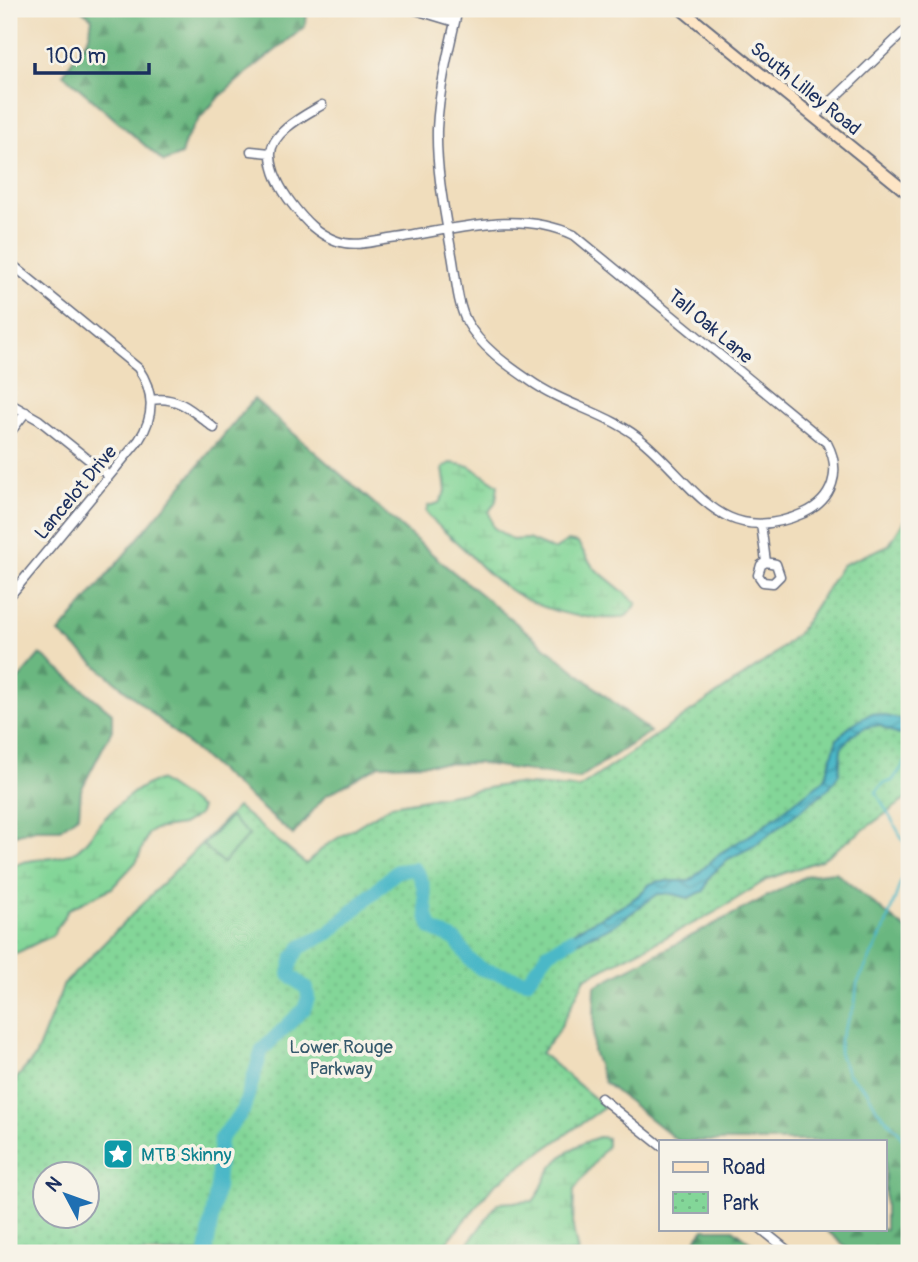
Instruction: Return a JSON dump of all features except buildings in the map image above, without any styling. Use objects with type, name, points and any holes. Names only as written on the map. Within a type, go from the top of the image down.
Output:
[{"type":"street","points":[[412,9],[455,22]]},
{"type":"street","points":[[458,9],[437,130],[448,229],[466,320],[476,336],[545,391],[599,414],[633,434],[703,503],[720,515],[734,521],[761,524],[766,562]]},
{"type":"street","name":"South Lilley Road","points":[[681,9],[909,194]]},
{"type":"street","points":[[815,117],[909,27]]},
{"type":"street","points":[[251,151],[270,153],[276,139],[285,130],[322,105]]},
{"type":"street","name":"Tall Oak Lane","points":[[270,153],[276,177],[305,221],[313,229],[338,242],[360,243],[525,220],[554,226],[574,235],[820,436],[831,452],[835,471],[827,495],[815,508],[797,516],[761,524]]},
{"type":"street","points":[[9,262],[130,359],[144,377],[151,400],[167,398],[180,402],[214,428]]},
{"type":"street","name":"Lancelot Drive","points":[[9,597],[144,432],[150,417],[151,400]]},
{"type":"street","points":[[9,403],[26,412],[109,476]]},
{"type":"street","points":[[9,434],[26,412]]},
{"type":"street","points":[[601,1098],[659,1144]]},
{"type":"street","points":[[762,1230],[791,1253]]},
{"type":"green space","points":[[80,9],[308,9],[305,26],[215,102],[187,137],[181,155],[164,162],[63,74],[89,36],[92,18]]},
{"type":"green space","points":[[254,399],[446,566],[650,732],[578,779],[478,763],[380,765],[325,796],[293,835],[59,633]]},
{"type":"green space","points":[[451,463],[469,466],[498,485],[496,501],[489,512],[493,527],[512,540],[528,539],[554,550],[568,541],[578,543],[593,567],[637,603],[634,609],[619,618],[582,617],[545,608],[496,580],[426,512],[428,506],[439,503],[446,491],[443,468]]},
{"type":"green space","name":"Lower Rouge Parkway","points":[[909,513],[909,797],[821,860],[768,879],[714,913],[585,978],[558,1032],[541,1053],[605,1107],[494,1185],[438,1253],[9,1253],[9,1087],[35,1057],[64,984],[237,807],[306,864],[325,846],[392,805],[510,784],[579,788],[771,657],[799,632],[842,565],[889,545]]},
{"type":"green space","points":[[40,654],[112,713],[112,730],[81,790],[79,815],[60,829],[35,829],[9,837],[9,690]]},
{"type":"green space","points":[[159,780],[201,808],[198,815],[182,825],[155,829],[148,834],[137,861],[112,888],[69,909],[53,935],[9,957],[9,868],[77,850],[121,802],[143,786]]},
{"type":"green space","points":[[230,817],[249,835],[223,863],[203,845]]},
{"type":"green space","points":[[835,872],[909,932],[909,1253],[853,1253],[826,1230],[886,1230],[886,1140],[677,1140],[604,1082],[593,1051],[595,986],[808,875]]},
{"type":"green space","points":[[599,1137],[607,1138],[607,1146],[574,1190],[573,1228],[578,1253],[461,1253],[498,1203],[533,1201],[559,1160],[578,1146]]},
{"type":"green space","points":[[703,1230],[734,1230],[765,1253],[685,1253]]},
{"type":"water","points":[[872,713],[903,720],[909,718],[909,730],[898,735],[879,725],[864,728],[852,735],[841,748],[839,774],[828,789],[754,846],[728,859],[710,876],[704,891],[688,898],[658,894],[613,926],[575,943],[556,947],[578,929],[629,902],[650,884],[659,881],[690,881],[720,853],[755,832],[825,779],[837,739],[851,725]]},
{"type":"waterway","points":[[909,758],[892,781],[883,784],[876,792],[907,847],[908,861],[884,930],[857,984],[855,1004],[840,1039],[839,1053],[848,1074],[867,1091],[878,1111],[898,1131],[909,1149]]},
{"type":"waterway","points":[[206,1253],[217,1187],[220,1139],[243,1111],[262,1050],[304,1009],[308,998],[307,989],[289,974],[293,957],[301,947],[329,933],[397,871],[414,869],[422,882],[432,929],[456,940],[470,960],[481,969],[527,981],[548,953],[572,939]]},
{"type":"place","name":"MTB Skinny","points":[[118,1154]]}]
